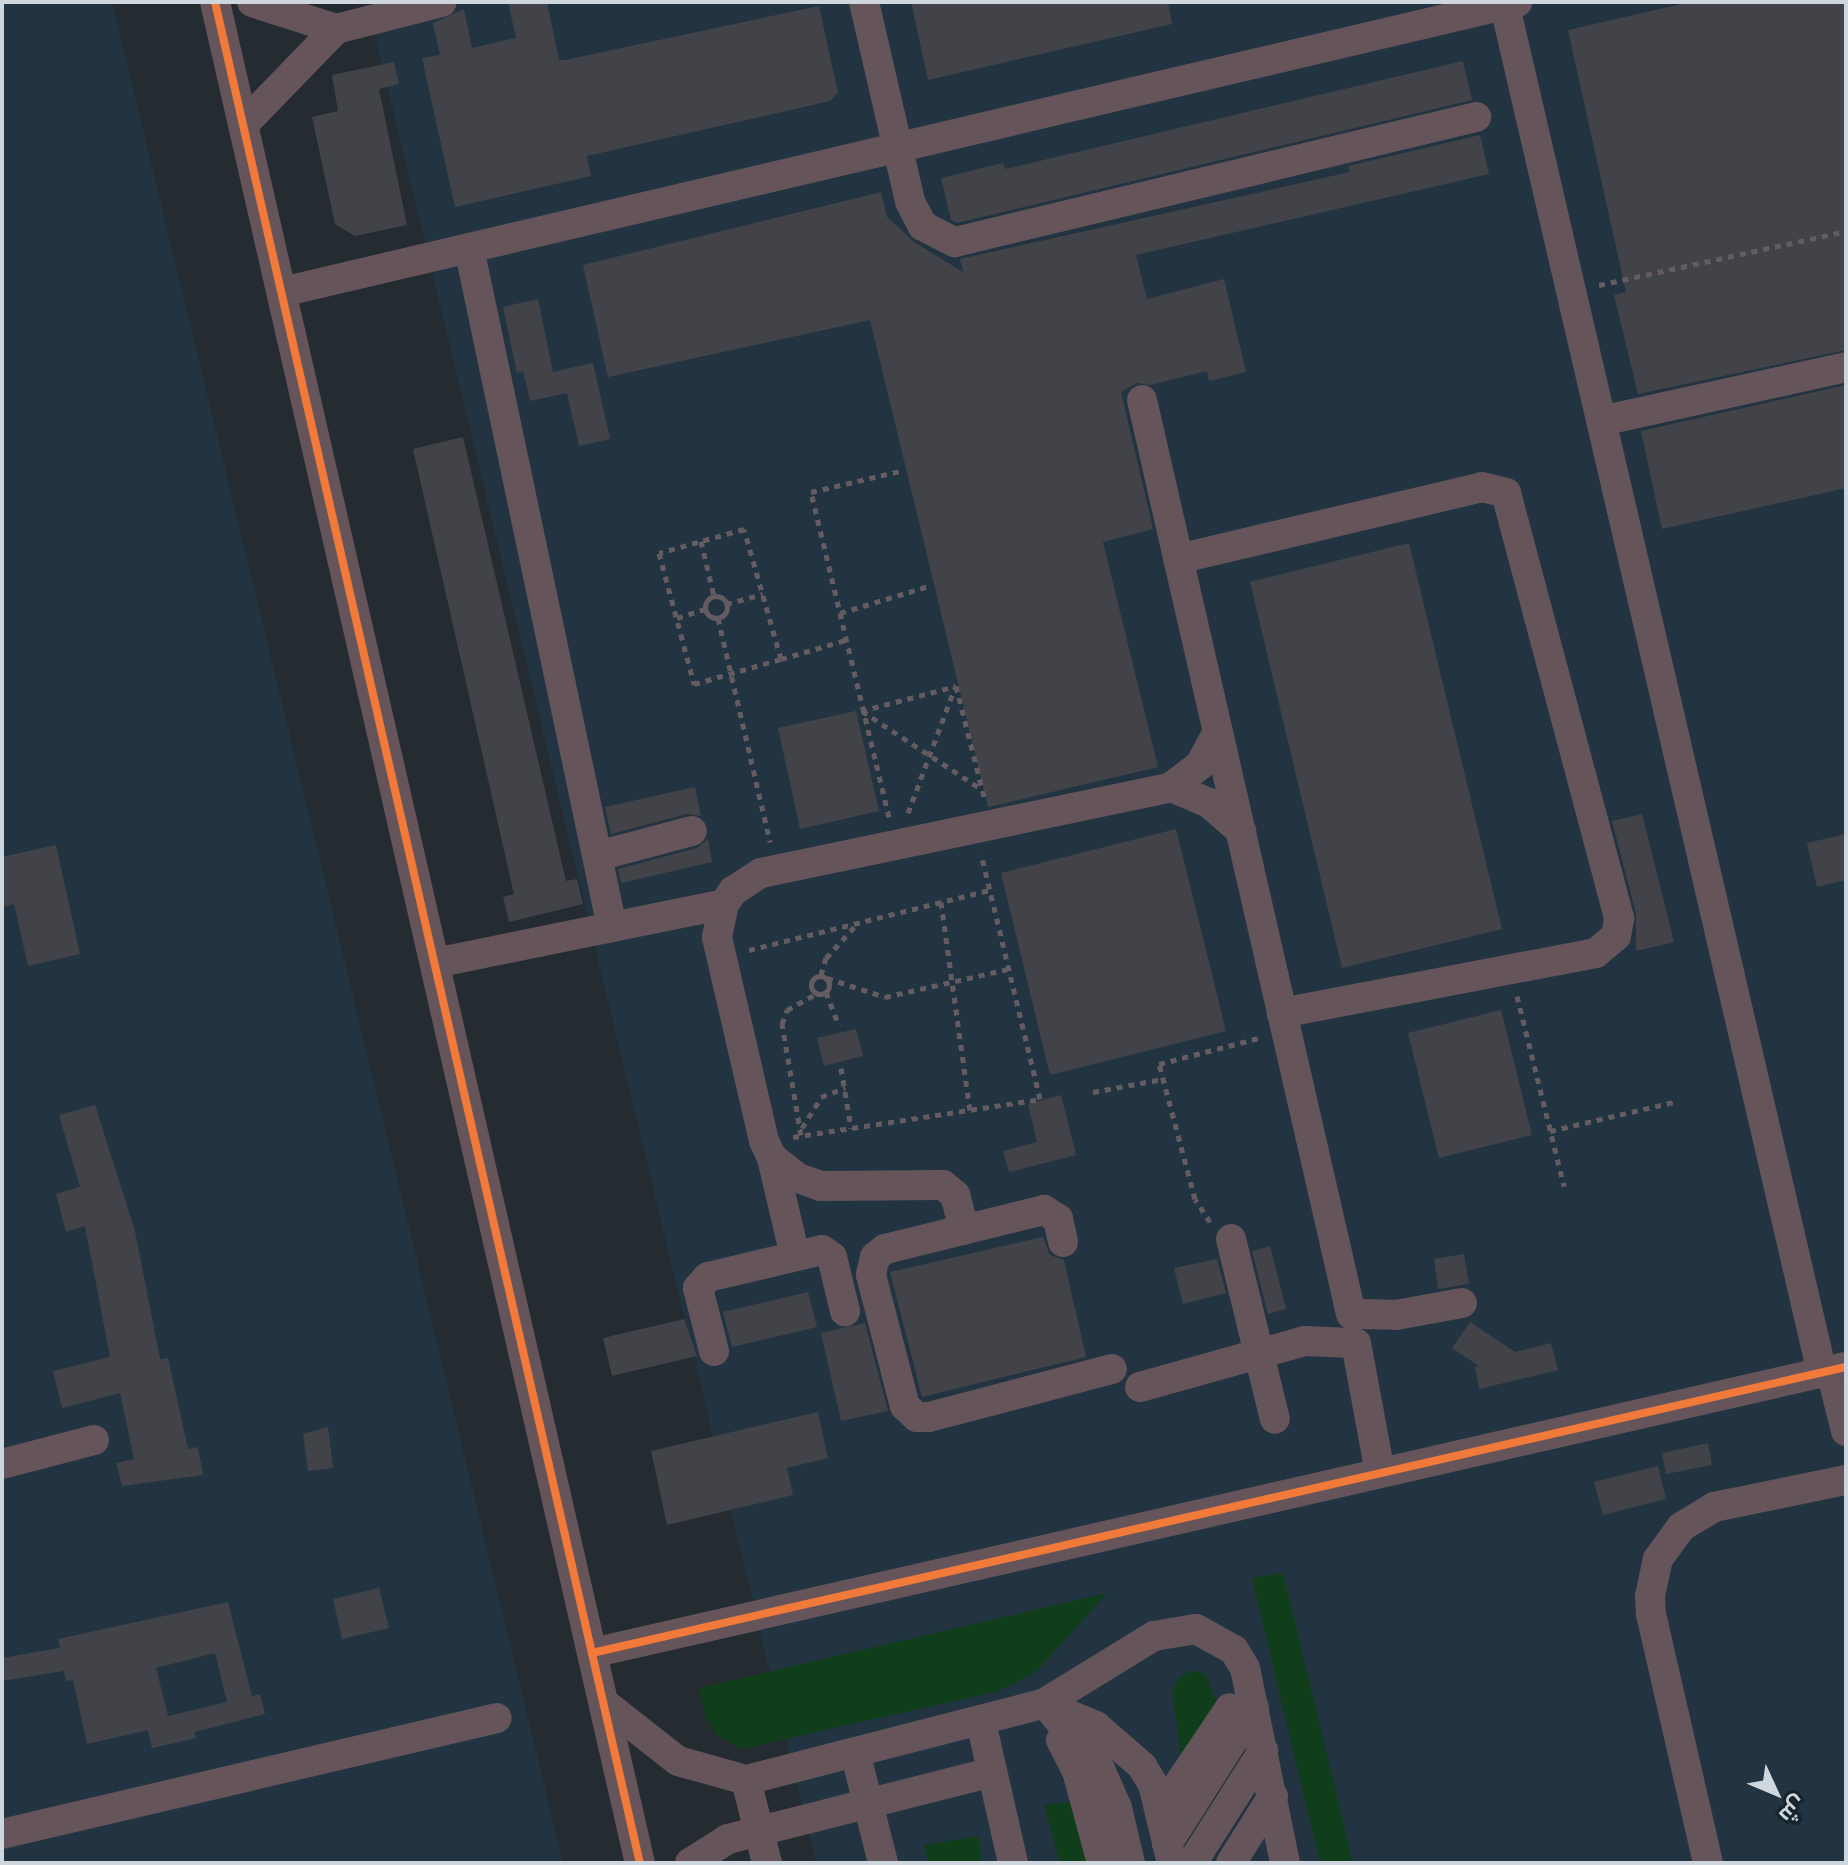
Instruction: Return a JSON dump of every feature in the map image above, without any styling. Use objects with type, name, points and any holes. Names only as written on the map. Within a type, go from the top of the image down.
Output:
[{"type":"street","points":[[215,2],[640,1863]]},
{"type":"street","points":[[252,2],[336,29]]},
{"type":"street","points":[[243,125],[336,29],[442,2]]},
{"type":"street","points":[[864,2],[895,148],[910,202],[923,226],[943,239],[967,242],[1476,117]]},
{"type":"street","points":[[282,292],[1509,3],[1601,421],[1846,1431]]},
{"type":"street","points":[[469,248],[612,927]]},
{"type":"street","points":[[1601,421],[1846,367]]},
{"type":"street","points":[[1142,400],[1354,1328],[1380,1473]]},
{"type":"street","points":[[1178,559],[1482,487],[1506,493],[1619,919],[1616,936],[1604,949],[1285,1022]]},
{"type":"street","points":[[795,1256],[721,957],[717,937],[724,904],[746,880],[776,870],[1171,787],[1200,765],[1218,731]]},
{"type":"street","points":[[1171,787],[1209,803],[1241,831]]},
{"type":"street","points":[[598,856],[692,831]]},
{"type":"street","points":[[435,963],[724,904]]},
{"type":"street","points":[[768,1149],[798,1178],[821,1186],[943,1185],[955,1195],[964,1230]]},
{"type":"street","points":[[1063,1242],[1058,1219],[1044,1210],[885,1249],[872,1263],[908,1411],[929,1417],[1112,1369]]},
{"type":"street","points":[[1231,1239],[1275,1419]]},
{"type":"street","points":[[714,1351],[700,1283],[795,1256],[828,1253],[845,1311]]},
{"type":"street","points":[[1140,1387],[1396,1315],[1462,1303]]},
{"type":"street","points":[[592,1653],[1833,1370]]},
{"type":"street","points":[[2,1464],[94,1440]]},
{"type":"street","points":[[1708,1863],[1651,1615],[1658,1559],[1681,1527],[1714,1507],[1846,1480]]},
{"type":"street","points":[[604,1703],[678,1761],[746,1780],[856,1756],[1043,1704],[1175,1629],[1217,1637],[1234,1650],[1268,1782],[1251,1863]]},
{"type":"street","points":[[1043,1704],[1096,1726],[1129,1750],[1153,1784],[1171,1857],[1268,1782]]},
{"type":"street","points":[[1043,1704],[1077,1771],[1102,1863]]},
{"type":"street","points":[[1043,1704],[1075,1733],[1100,1769],[1117,1808],[1130,1863]]},
{"type":"street","points":[[2,1834],[497,1718]]},
{"type":"street","points":[[981,1722],[1013,1863]]},
{"type":"street","points":[[856,1756],[883,1863]]},
{"type":"street","points":[[690,1863],[728,1839],[867,1801],[992,1772]]},
{"type":"street","points":[[746,1780],[767,1863]]},
{"type":"street","points":[[1160,1812],[1268,1782]]},
{"type":"street","points":[[1192,1863],[1268,1782]]},
{"type":"street","points":[[1212,1863],[1268,1782]]},
{"type":"street","points":[[1231,1863],[1268,1782]]},
{"type":"path","points":[[1571,291],[1846,231]]},
{"type":"path","points":[[896,845],[861,711],[811,492],[900,471]]},
{"type":"path","points":[[781,659],[744,529],[659,553],[694,684],[731,673],[781,659],[846,640]]},
{"type":"path","points":[[701,541],[714,596],[726,604]]},
{"type":"path","points":[[840,613],[929,586]]},
{"type":"path","points":[[718,618],[726,604],[763,594]]},
{"type":"path","points":[[677,618],[705,609],[714,596]]},
{"type":"path","points":[[705,609],[718,618],[776,870]]},
{"type":"path","points":[[861,711],[956,686]]},
{"type":"path","points":[[896,845],[956,686]]},
{"type":"path","points":[[768,1149],[801,1135],[1040,1099],[989,890],[982,790],[956,686]]},
{"type":"path","points":[[861,711],[982,790]]},
{"type":"path","points":[[721,957],[989,890]]},
{"type":"path","points":[[941,902],[970,1110]]},
{"type":"path","points":[[839,1026],[826,992],[826,958],[858,923]]},
{"type":"path","points":[[824,977],[874,997],[1008,969]]},
{"type":"path","points":[[1510,969],[1564,1186]]},
{"type":"path","points":[[816,994],[810,985],[824,977]]},
{"type":"path","points":[[801,1135],[782,1024],[787,1010],[826,992]]},
{"type":"path","points":[[1231,1239],[1210,1222],[1195,1199],[1159,1064],[1285,1022]]},
{"type":"path","points":[[841,1068],[851,1128]]},
{"type":"path","points":[[1093,1092],[1163,1079]]},
{"type":"path","points":[[801,1135],[813,1105],[845,1088]]},
{"type":"path","points":[[1550,1131],[1678,1101]]},
{"type":"shaded area","points":[[2,2],[112,2],[563,1863],[2,1863]]},
{"type":"shaded area","points":[[367,2],[1846,2],[1846,1863],[816,1863]]},
{"type":"green space","points":[[1283,1573],[1353,1863],[1320,1863],[1252,1578]]},
{"type":"green space","points":[[1107,1593],[1036,1672],[999,1691],[741,1749],[717,1735],[705,1715],[699,1688]]},
{"type":"green space","points":[[1192,1670],[1206,1674],[1216,1702],[1181,1755],[1172,1693],[1178,1679]]},
{"type":"green space","points":[[1075,1802],[1088,1863],[1060,1863],[1044,1805]]},
{"type":"green space","points":[[978,1836],[982,1863],[928,1863],[924,1845]]},
{"type":"building","points":[[508,2],[547,2],[559,60],[819,6],[838,93],[830,101],[587,156],[591,176],[455,207],[422,58],[440,55],[433,23],[464,9],[472,48],[516,38]]},
{"type":"building","points":[[911,2],[1168,2],[1172,24],[928,80]]},
{"type":"building","points":[[1690,2],[1846,2],[1846,350],[1638,394],[1614,295],[1626,292],[1568,30]]},
{"type":"building","points":[[1463,61],[1472,100],[957,223],[951,220],[941,178],[1003,163],[1005,169]]},
{"type":"building","points":[[394,62],[399,84],[379,89],[407,225],[355,236],[335,224],[312,117],[338,111],[332,75]]},
{"type":"building","points":[[1480,135],[1489,174],[1136,255],[1147,299],[1224,279],[1246,372],[1209,381],[1207,371],[1150,385],[1137,383],[1121,392],[1153,529],[1103,542],[1158,767],[988,807],[870,320],[608,377],[583,265],[881,192],[887,217],[914,242],[963,272],[960,259],[1350,172],[1348,166]]},
{"type":"building","points":[[538,299],[553,372],[593,363],[610,439],[579,446],[567,393],[530,401],[523,371],[517,373],[503,307]]},
{"type":"building","points":[[1846,385],[1846,488],[1662,529],[1641,431]]},
{"type":"building","points":[[463,437],[566,881],[577,879],[583,904],[509,922],[503,897],[514,894],[413,449]]},
{"type":"building","points":[[1409,543],[1502,929],[1342,968],[1250,582]]},
{"type":"building","points":[[856,711],[879,811],[800,829],[778,728]]},
{"type":"building","points":[[695,787],[701,816],[687,814],[611,834],[605,807]]},
{"type":"building","points":[[1642,814],[1674,942],[1636,951],[1636,914],[1612,821]]},
{"type":"building","points":[[1176,829],[1226,1031],[1050,1075],[1001,873]]},
{"type":"building","points":[[1846,834],[1846,880],[1817,887],[1807,843]]},
{"type":"building","points":[[708,839],[712,862],[621,883],[618,869],[697,848]]},
{"type":"building","points":[[56,845],[80,954],[28,966],[14,904],[2,907],[2,857]]},
{"type":"building","points":[[1501,1010],[1532,1135],[1439,1158],[1408,1033]]},
{"type":"building","points":[[856,1029],[863,1056],[824,1066],[817,1038]]},
{"type":"building","points":[[1061,1095],[1076,1155],[1009,1172],[1003,1151],[1037,1142],[1028,1104]]},
{"type":"building","points":[[95,1105],[135,1231],[160,1359],[168,1358],[188,1449],[198,1447],[203,1475],[122,1486],[116,1463],[134,1459],[120,1393],[62,1408],[53,1371],[110,1357],[85,1226],[66,1232],[56,1194],[80,1187],[59,1115]]},
{"type":"building","points":[[1043,1237],[1050,1255],[1064,1260],[1086,1357],[922,1397],[890,1272]]},
{"type":"building","points":[[1270,1246],[1286,1309],[1268,1314],[1252,1251]]},
{"type":"building","points":[[1464,1254],[1469,1284],[1438,1289],[1434,1259]]},
{"type":"building","points":[[1217,1259],[1226,1293],[1183,1304],[1174,1268]]},
{"type":"building","points":[[808,1292],[817,1327],[732,1347],[723,1312]]},
{"type":"building","points":[[684,1319],[697,1356],[612,1376],[603,1338]]},
{"type":"building","points":[[1470,1322],[1515,1352],[1551,1343],[1558,1370],[1479,1389],[1475,1367],[1479,1366],[1452,1348]]},
{"type":"building","points":[[865,1323],[888,1411],[841,1421],[821,1333]]},
{"type":"building","points":[[818,1412],[828,1458],[787,1468],[793,1495],[667,1525],[651,1451]]},
{"type":"building","points":[[328,1427],[333,1468],[308,1471],[303,1434]]},
{"type":"building","points":[[1708,1443],[1712,1465],[1666,1474],[1662,1453]]},
{"type":"building","points":[[1658,1466],[1666,1499],[1603,1515],[1594,1482]]},
{"type":"building","points":[[379,1588],[389,1628],[342,1639],[333,1599]]},
{"type":"building","points":[[228,1602],[252,1696],[260,1694],[265,1714],[195,1732],[196,1738],[152,1748],[148,1730],[87,1744],[73,1680],[66,1681],[64,1671],[2,1681],[2,1658],[60,1648],[58,1639]],"holes":[[[215,1653],[227,1702],[168,1716],[156,1668]]]},
{"type":"cycle path","points":[[215,2],[640,1863]]},
{"type":"cycle path","points":[[592,1653],[1846,1367]]}]
